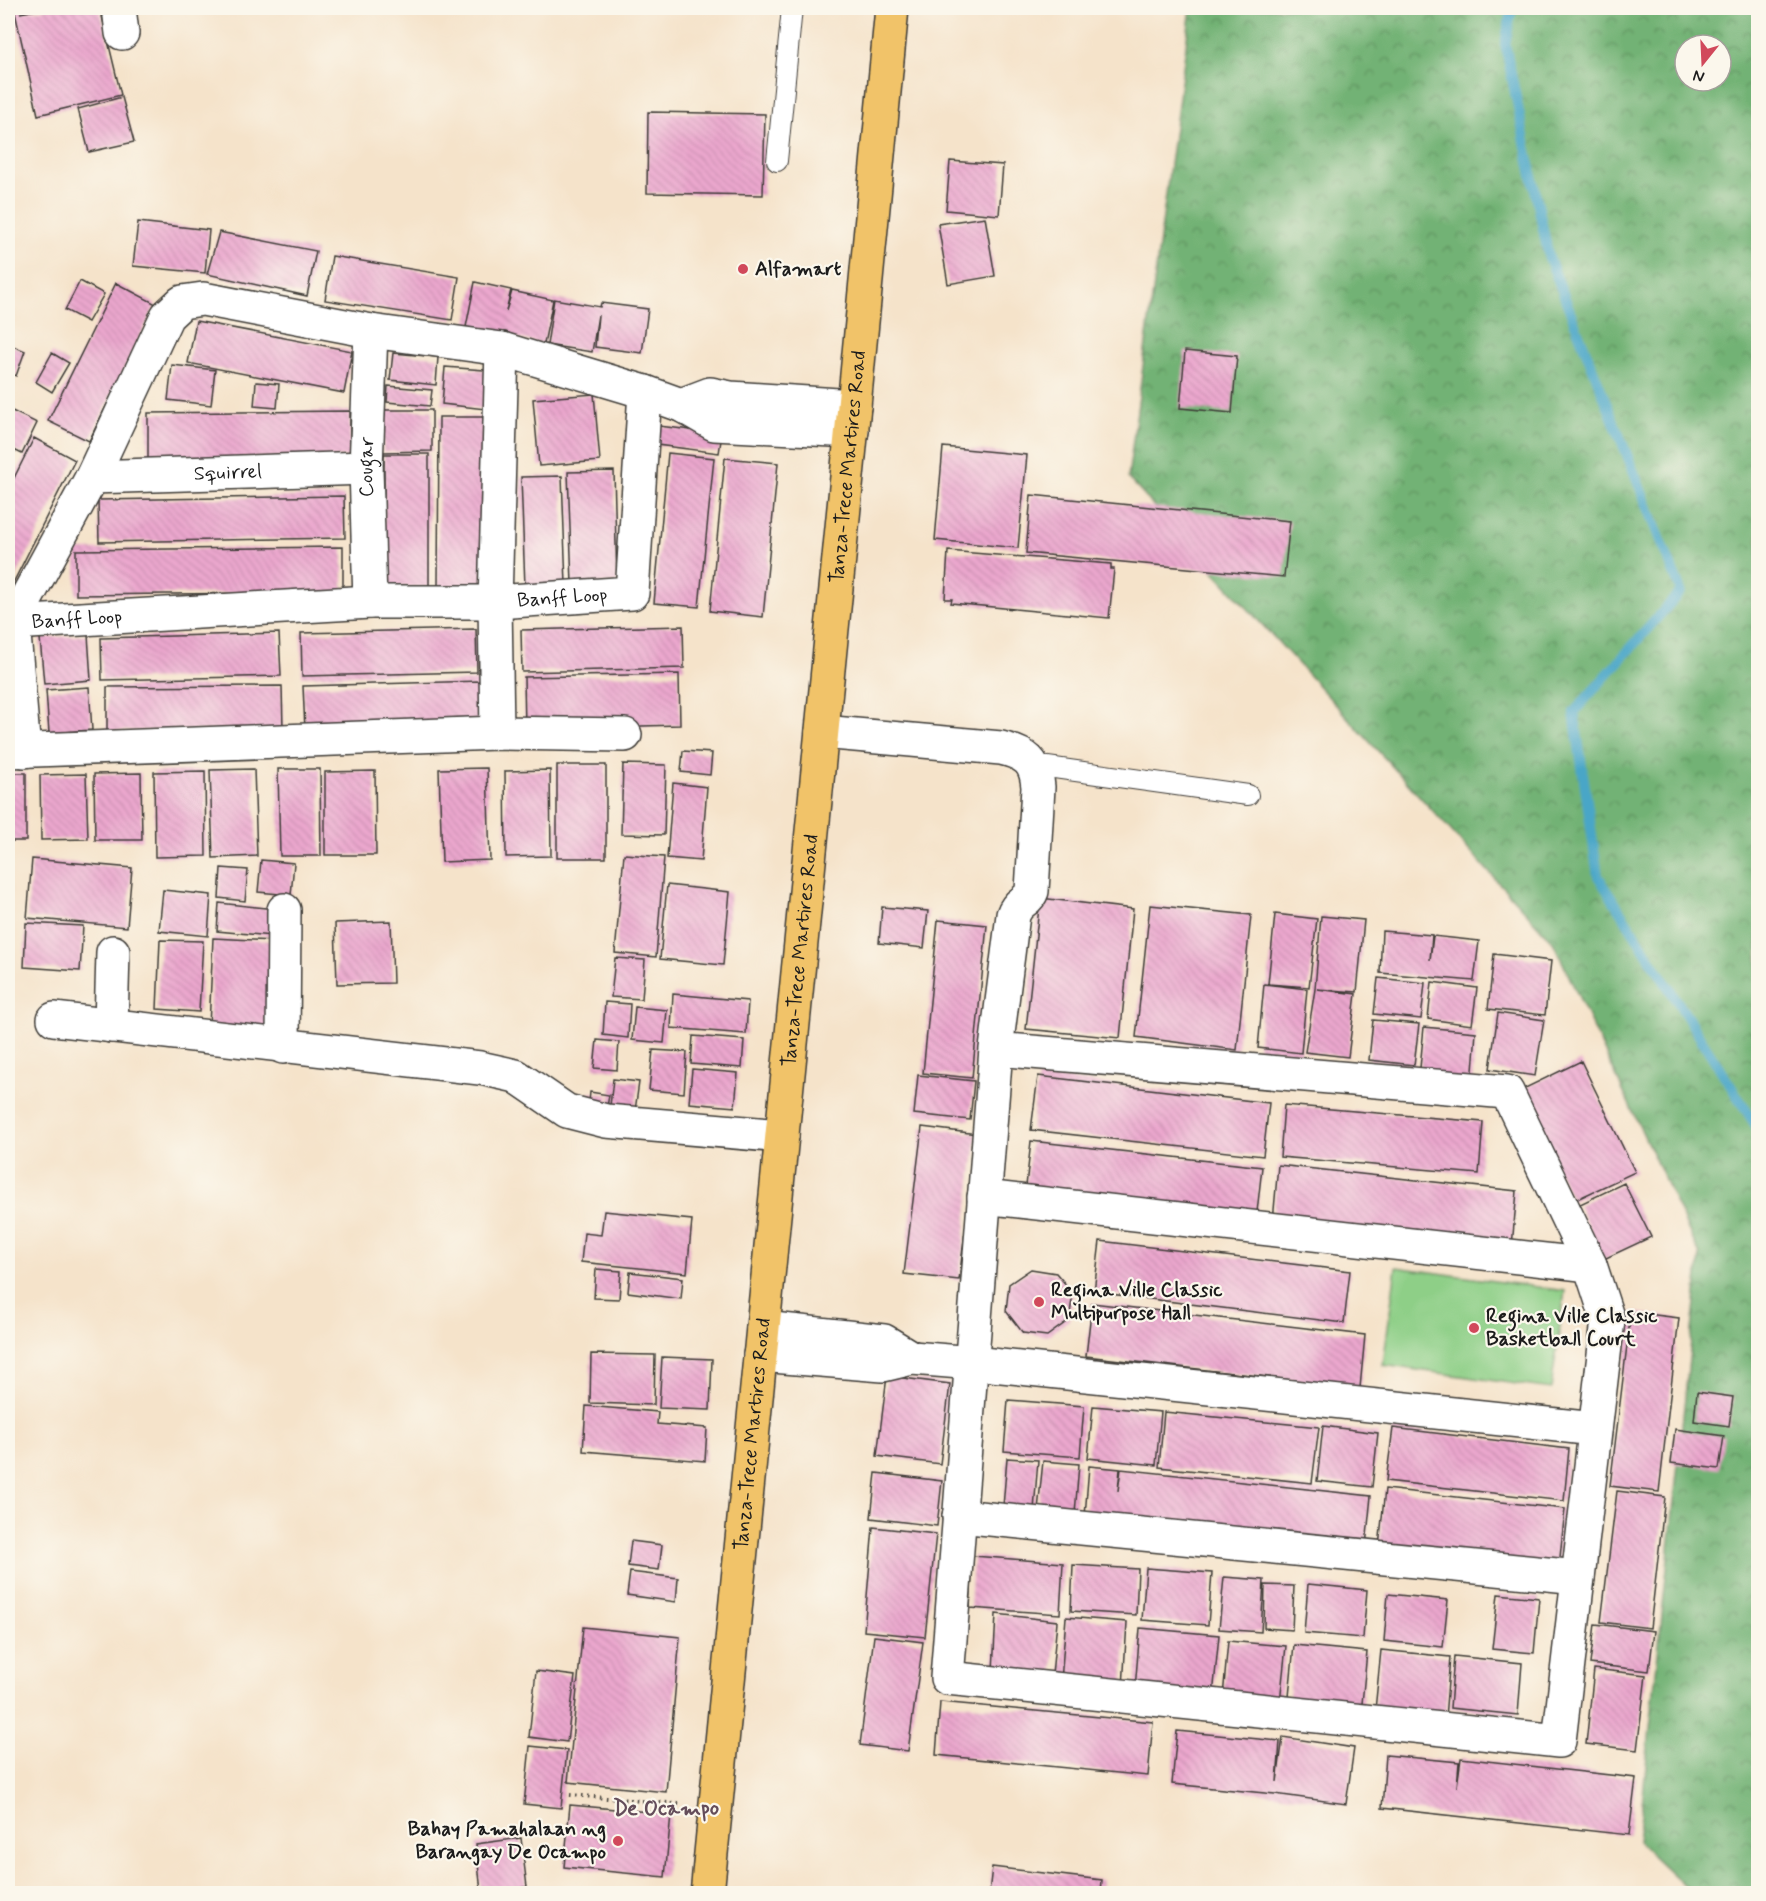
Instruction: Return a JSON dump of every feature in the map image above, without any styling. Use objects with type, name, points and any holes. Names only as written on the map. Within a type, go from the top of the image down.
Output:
[{"type":"main road","name":"Tanza-Trece Martires Road","points":[[707,1893],[892,8]]},
{"type":"street","name":"Banff Loop","points":[[13,623],[92,477],[167,316],[182,302],[203,299],[370,331],[502,349],[645,392],[681,405],[714,424],[746,412],[853,419]]},
{"type":"street","name":"Cougar","points":[[370,331],[366,468],[370,602]]},
{"type":"street","points":[[497,733],[495,602],[502,349]]},
{"type":"street","name":"Banff Loop","points":[[13,623],[370,602],[495,602],[632,593],[645,392]]},
{"type":"street","name":"Squirrel","points":[[92,477],[366,468]]},
{"type":"street","points":[[13,623],[16,751],[497,733],[625,735]]},
{"type":"street","points":[[822,732],[1001,748],[1025,757],[1037,772],[1032,891],[1030,897],[1018,904],[1013,915],[996,1049],[948,1678],[1559,1741],[1608,1320],[1590,1265],[1508,1092],[996,1049]]},
{"type":"street","points":[[283,1047],[284,910]]},
{"type":"street","points":[[111,1026],[113,952]]},
{"type":"street","points":[[54,1019],[480,1068],[516,1076],[567,1111],[606,1121],[782,1136]]},
{"type":"street","points":[[984,1197],[1590,1265]]},
{"type":"street","points":[[761,1342],[883,1365],[912,1358],[973,1363],[1595,1429]]},
{"type":"street","points":[[959,1516],[1578,1577]]},
{"type":"lane","points":[[777,161],[792,8]]},
{"type":"lane","points":[[1033,765],[1248,795]]},
{"type":"path","points":[[570,1795],[715,1807]]},
{"type":"green space","points":[[1191,8],[1758,8],[1758,1893],[1692,1893],[1638,1842],[1700,1255],[1553,942],[1128,478]]},
{"type":"green space","name":"Regina Ville Classic Basketball Court","points":[[1396,1267],[1565,1291],[1551,1389],[1383,1365]]},
{"type":"building","points":[[14,8],[38,8],[20,13],[47,8],[100,8],[121,95],[38,115]]},
{"type":"building","points":[[122,97],[134,142],[89,152],[78,109]]},
{"type":"building","points":[[648,112],[765,114],[763,195],[647,193]]},
{"type":"building","points":[[950,161],[1003,165],[999,215],[946,210]]},
{"type":"building","points":[[985,217],[995,276],[948,284],[938,224]]},
{"type":"building","points":[[138,222],[209,230],[205,273],[133,266]]},
{"type":"building","points":[[219,232],[316,251],[307,296],[207,274]]},
{"type":"building","points":[[332,256],[459,277],[452,320],[325,300]]},
{"type":"building","points":[[80,281],[104,294],[88,322],[65,310]]},
{"type":"building","points":[[475,282],[511,290],[506,311],[512,291],[553,300],[544,344],[466,327]]},
{"type":"building","points":[[116,283],[156,304],[89,441],[48,421]]},
{"type":"building","points":[[554,299],[600,307],[601,303],[648,309],[642,353],[595,347],[598,315],[592,352],[547,345]]},
{"type":"building","points":[[196,321],[352,351],[344,393],[188,363]]},
{"type":"building","points":[[8,344],[25,351],[16,376],[8,372]]},
{"type":"building","points":[[1185,351],[1237,356],[1232,413],[1180,408]]},
{"type":"building","points":[[52,353],[69,363],[52,392],[36,382]]},
{"type":"building","points":[[393,353],[438,357],[436,385],[390,380]]},
{"type":"building","points":[[172,365],[215,370],[211,405],[168,400]]},
{"type":"building","points":[[445,367],[497,371],[494,410],[442,404]]},
{"type":"building","points":[[256,382],[279,384],[277,408],[254,406]]},
{"type":"building","points":[[388,386],[432,390],[430,406],[387,402]]},
{"type":"building","points":[[594,394],[600,461],[539,466],[533,399]]},
{"type":"building","points":[[8,409],[37,423],[22,454],[8,447]]},
{"type":"building","points":[[383,410],[432,410],[432,451],[383,452]]},
{"type":"building","points":[[350,411],[350,457],[148,459],[148,413]]},
{"type":"building","points":[[439,417],[484,417],[484,587],[438,587]]},
{"type":"building","points":[[659,426],[722,434],[719,453],[657,445]]},
{"type":"building","points":[[34,438],[75,460],[8,593],[8,490]]},
{"type":"building","points":[[943,447],[1027,455],[1018,548],[935,540]]},
{"type":"building","points":[[668,453],[714,458],[699,607],[654,603]]},
{"type":"building","points":[[384,454],[429,454],[429,587],[384,587]]},
{"type":"building","points":[[725,458],[778,463],[763,617],[710,611]]},
{"type":"building","points":[[614,471],[617,583],[572,584],[568,472]]},
{"type":"building","points":[[562,476],[566,585],[525,587],[521,477]]},
{"type":"building","points":[[1031,495],[1290,521],[1284,577],[1026,553]]},
{"type":"building","points":[[344,496],[345,538],[99,542],[98,500]]},
{"type":"building","points":[[343,547],[343,592],[76,595],[76,550]]},
{"type":"building","points":[[948,551],[1111,564],[1111,569],[1114,569],[1109,618],[951,603],[952,599],[945,599]]},
{"type":"building","points":[[683,626],[684,668],[522,672],[521,630]]},
{"type":"building","points":[[476,629],[477,672],[302,676],[301,633]]},
{"type":"building","points":[[279,633],[281,676],[102,680],[101,638]]},
{"type":"building","points":[[88,635],[91,680],[44,684],[40,638]]},
{"type":"building","points":[[679,674],[680,725],[525,729],[524,677]]},
{"type":"building","points":[[481,681],[482,726],[305,730],[303,686]]},
{"type":"building","points":[[282,686],[283,730],[107,731],[107,687]]},
{"type":"building","points":[[89,687],[92,730],[49,733],[46,690]]},
{"type":"building","points":[[683,751],[712,753],[710,775],[681,772]]},
{"type":"building","points":[[623,764],[666,765],[664,835],[621,834]]},
{"type":"building","points":[[557,765],[606,765],[606,858],[557,858]]},
{"type":"building","points":[[487,768],[490,860],[442,862],[439,769]]},
{"type":"building","points":[[254,769],[257,856],[213,858],[210,770]]},
{"type":"building","points":[[278,769],[320,769],[321,856],[280,856]]},
{"type":"building","points":[[550,770],[551,856],[506,857],[505,771]]},
{"type":"building","points":[[205,771],[206,856],[155,857],[154,772]]},
{"type":"building","points":[[375,771],[376,855],[325,855],[325,772]]},
{"type":"building","points":[[8,773],[26,773],[26,841],[8,841]]},
{"type":"building","points":[[141,773],[142,840],[95,840],[94,774]]},
{"type":"building","points":[[86,774],[88,839],[41,840],[40,775]]},
{"type":"building","points":[[673,783],[707,787],[701,861],[667,858]]},
{"type":"building","points":[[624,854],[664,857],[656,957],[615,953]]},
{"type":"building","points":[[32,859],[132,868],[127,927],[27,918]]},
{"type":"building","points":[[261,860],[294,863],[291,895],[258,892]]},
{"type":"building","points":[[221,868],[248,870],[245,901],[219,898]]},
{"type":"building","points":[[667,885],[730,892],[723,965],[660,959]]},
{"type":"building","points":[[163,890],[211,895],[208,936],[159,931]]},
{"type":"building","points":[[1040,898],[1133,909],[1120,1038],[1026,1029]]},
{"type":"building","points":[[219,903],[275,909],[272,936],[217,931]]},
{"type":"building","points":[[1150,905],[1251,915],[1237,1050],[1136,1037]]},
{"type":"building","points":[[882,907],[928,911],[924,948],[879,943]]},
{"type":"building","points":[[1275,914],[1317,919],[1309,987],[1268,984]]},
{"type":"building","points":[[1321,916],[1364,920],[1357,992],[1317,989],[1356,994],[1348,1057],[1305,1052],[1315,989]]},
{"type":"building","points":[[938,920],[987,925],[972,1078],[923,1073]]},
{"type":"building","points":[[391,921],[393,983],[337,984],[335,923]]},
{"type":"building","points":[[26,923],[83,926],[80,971],[24,967]]},
{"type":"building","points":[[1382,931],[1432,935],[1430,960],[1433,936],[1479,941],[1474,981],[1380,973]]},
{"type":"building","points":[[213,938],[274,941],[270,1030],[209,1027]]},
{"type":"building","points":[[160,940],[203,941],[199,1012],[157,1009]]},
{"type":"building","points":[[1494,954],[1551,961],[1545,1015],[1488,1009]]},
{"type":"building","points":[[615,958],[645,960],[642,999],[611,997]]},
{"type":"building","points":[[1378,978],[1425,983],[1421,1019],[1374,1014]]},
{"type":"building","points":[[1432,982],[1477,988],[1472,1025],[1428,1019]]},
{"type":"building","points":[[1264,984],[1307,989],[1301,1053],[1258,1048]]},
{"type":"building","points":[[673,994],[748,1001],[746,1034],[671,1028]]},
{"type":"building","points":[[605,1002],[630,1004],[628,1038],[603,1035]]},
{"type":"building","points":[[635,1007],[667,1010],[664,1043],[632,1040]]},
{"type":"building","points":[[1498,1013],[1544,1020],[1535,1076],[1490,1069]]},
{"type":"building","points":[[1373,1020],[1419,1024],[1414,1065],[1369,1060]]},
{"type":"building","points":[[1424,1027],[1476,1032],[1472,1084],[1419,1078]]},
{"type":"building","points":[[693,1036],[744,1040],[742,1068],[691,1064]]},
{"type":"building","points":[[597,1040],[619,1042],[617,1070],[594,1068]]},
{"type":"building","points":[[653,1050],[687,1052],[684,1093],[649,1090]]},
{"type":"building","points":[[1581,1061],[1635,1172],[1573,1201],[1519,1091]]},
{"type":"building","points":[[692,1069],[738,1073],[735,1107],[689,1103]]},
{"type":"building","points":[[918,1075],[974,1081],[970,1120],[914,1114]]},
{"type":"building","points":[[1038,1076],[1269,1103],[1263,1156],[1031,1130]]},
{"type":"building","points":[[613,1079],[639,1082],[634,1118],[609,1115]]},
{"type":"building","points":[[590,1092],[609,1095],[606,1113],[588,1111]]},
{"type":"building","points":[[1284,1105],[1483,1122],[1479,1174],[1280,1157]]},
{"type":"building","points":[[922,1127],[977,1134],[959,1280],[904,1274]]},
{"type":"building","points":[[1031,1141],[1262,1167],[1256,1221],[1025,1195]]},
{"type":"building","points":[[1278,1165],[1517,1191],[1512,1246],[1273,1221]]},
{"type":"building","points":[[1624,1183],[1651,1237],[1604,1259],[1578,1205]]},
{"type":"building","points":[[604,1211],[692,1220],[687,1273],[581,1262],[584,1233],[601,1235]]},
{"type":"building","points":[[1100,1241],[1350,1271],[1344,1323],[1094,1292]]},
{"type":"building","points":[[596,1269],[621,1271],[619,1299],[594,1298]]},
{"type":"building","name":"Regina Ville Classic Multipurpose Hall","points":[[1031,1269],[1056,1273],[1073,1293],[1069,1320],[1047,1336],[1023,1333],[1006,1311],[1009,1284]]},
{"type":"building","points":[[630,1272],[683,1278],[681,1299],[628,1292]]},
{"type":"building","points":[[1092,1303],[1365,1335],[1360,1388],[1086,1356]]},
{"type":"building","points":[[1631,1312],[1679,1318],[1659,1492],[1610,1486]]},
{"type":"building","points":[[591,1354],[655,1355],[654,1405],[590,1403]]},
{"type":"building","points":[[662,1357],[712,1359],[710,1410],[659,1408]]},
{"type":"building","points":[[887,1376],[950,1384],[940,1464],[877,1456]]},
{"type":"building","points":[[1697,1392],[1733,1397],[1729,1426],[1694,1421]]},
{"type":"building","points":[[1008,1400],[1084,1406],[1080,1457],[1004,1451]]},
{"type":"building","points":[[586,1406],[658,1412],[657,1424],[707,1428],[705,1461],[583,1451]]},
{"type":"building","points":[[1093,1406],[1161,1412],[1156,1465],[1088,1458]]},
{"type":"building","points":[[1164,1412],[1319,1427],[1312,1483],[1159,1467]]},
{"type":"building","points":[[1323,1426],[1378,1433],[1372,1487],[1317,1481]]},
{"type":"building","points":[[1393,1428],[1569,1449],[1564,1501],[1386,1481]]},
{"type":"building","points":[[1675,1429],[1724,1436],[1719,1469],[1671,1463]]},
{"type":"building","points":[[1007,1458],[1038,1460],[1034,1510],[1003,1507]]},
{"type":"building","points":[[1043,1461],[1079,1464],[1075,1514],[1038,1510]]},
{"type":"building","points":[[1089,1466],[1120,1469],[1118,1491],[1121,1469],[1371,1496],[1366,1546],[1085,1516]]},
{"type":"building","points":[[876,1473],[942,1481],[937,1526],[871,1518]]},
{"type":"building","points":[[1385,1489],[1565,1509],[1559,1567],[1379,1547]]},
{"type":"building","points":[[1617,1491],[1665,1497],[1650,1628],[1601,1622]]},
{"type":"building","points":[[873,1527],[936,1534],[925,1637],[864,1631]]},
{"type":"building","points":[[631,1541],[662,1545],[659,1570],[628,1566]]},
{"type":"building","points":[[973,1556],[1063,1563],[1060,1614],[970,1608]]},
{"type":"building","points":[[1073,1565],[1138,1569],[1136,1615],[1071,1611]]},
{"type":"building","points":[[1146,1568],[1212,1573],[1208,1625],[1142,1620]]},
{"type":"building","points":[[630,1572],[678,1578],[676,1602],[627,1595]]},
{"type":"building","points":[[1224,1577],[1264,1580],[1261,1632],[1219,1629]]},
{"type":"building","points":[[1308,1584],[1367,1590],[1363,1638],[1304,1633]]},
{"type":"building","points":[[1265,1585],[1294,1586],[1292,1630],[1264,1628]]},
{"type":"building","points":[[1388,1594],[1448,1600],[1443,1647],[1384,1641]]},
{"type":"building","points":[[1498,1594],[1539,1598],[1534,1653],[1492,1649]]},
{"type":"building","points":[[996,1614],[1057,1621],[1052,1675],[993,1671]]},
{"type":"building","points":[[1066,1617],[1127,1622],[1123,1687],[1061,1681]]},
{"type":"building","points":[[1595,1624],[1654,1631],[1649,1671],[1590,1664]]},
{"type":"building","points":[[583,1627],[680,1637],[666,1792],[568,1782]]},
{"type":"building","points":[[1140,1628],[1219,1635],[1213,1696],[1135,1689]]},
{"type":"building","points":[[874,1636],[923,1642],[908,1751],[860,1745]]},
{"type":"building","points":[[1228,1641],[1286,1646],[1280,1702],[1223,1697]]},
{"type":"building","points":[[1294,1645],[1367,1652],[1361,1714],[1288,1707]]},
{"type":"building","points":[[1381,1650],[1450,1657],[1445,1718],[1375,1710]]},
{"type":"building","points":[[1454,1656],[1522,1663],[1518,1715],[1450,1708]]},
{"type":"building","points":[[1594,1669],[1646,1675],[1637,1750],[1586,1744]]},
{"type":"building","points":[[536,1671],[575,1676],[567,1742],[529,1737]]},
{"type":"building","points":[[940,1702],[1153,1722],[1148,1776],[936,1755]]},
{"type":"building","points":[[1177,1731],[1280,1741],[1277,1782],[1283,1737],[1354,1748],[1346,1804],[1275,1794],[1172,1784]]},
{"type":"building","points":[[530,1746],[567,1750],[561,1808],[524,1804]]},
{"type":"building","points":[[1386,1755],[1459,1762],[1457,1787],[1461,1758],[1636,1778],[1629,1835],[1382,1808]]},
{"type":"building","name":"Bahay Pamahalaan ng Barangay De Ocampo","points":[[570,1805],[671,1814],[665,1877],[564,1867]]},
{"type":"building","points":[[521,1838],[527,1887],[481,1892],[476,1844]]},
{"type":"building","points":[[992,1867],[1102,1880],[1101,1893],[989,1893]]},
{"type":"building","points":[[264,1889],[291,1892],[291,1893],[264,1893]]},
{"type":"waterway","points":[[1512,8],[1505,44],[1549,258],[1681,591],[1574,712],[1598,876],[1758,1129]]},
{"type":"place","name":"Alfamart","points":[[743,269]]},
{"type":"place","name":"Regina Ville Classic Multipurpose Hall","points":[[1039,1302]]},
{"type":"place","name":"Regina Ville Classic Basketball Court","points":[[1474,1328]]},
{"type":"place","name":"Bahay Pamahalaan ng Barangay De Ocampo","points":[[618,1841]]},
{"type":"district","name":"De Ocampo","points":[[666,1809]]}]
